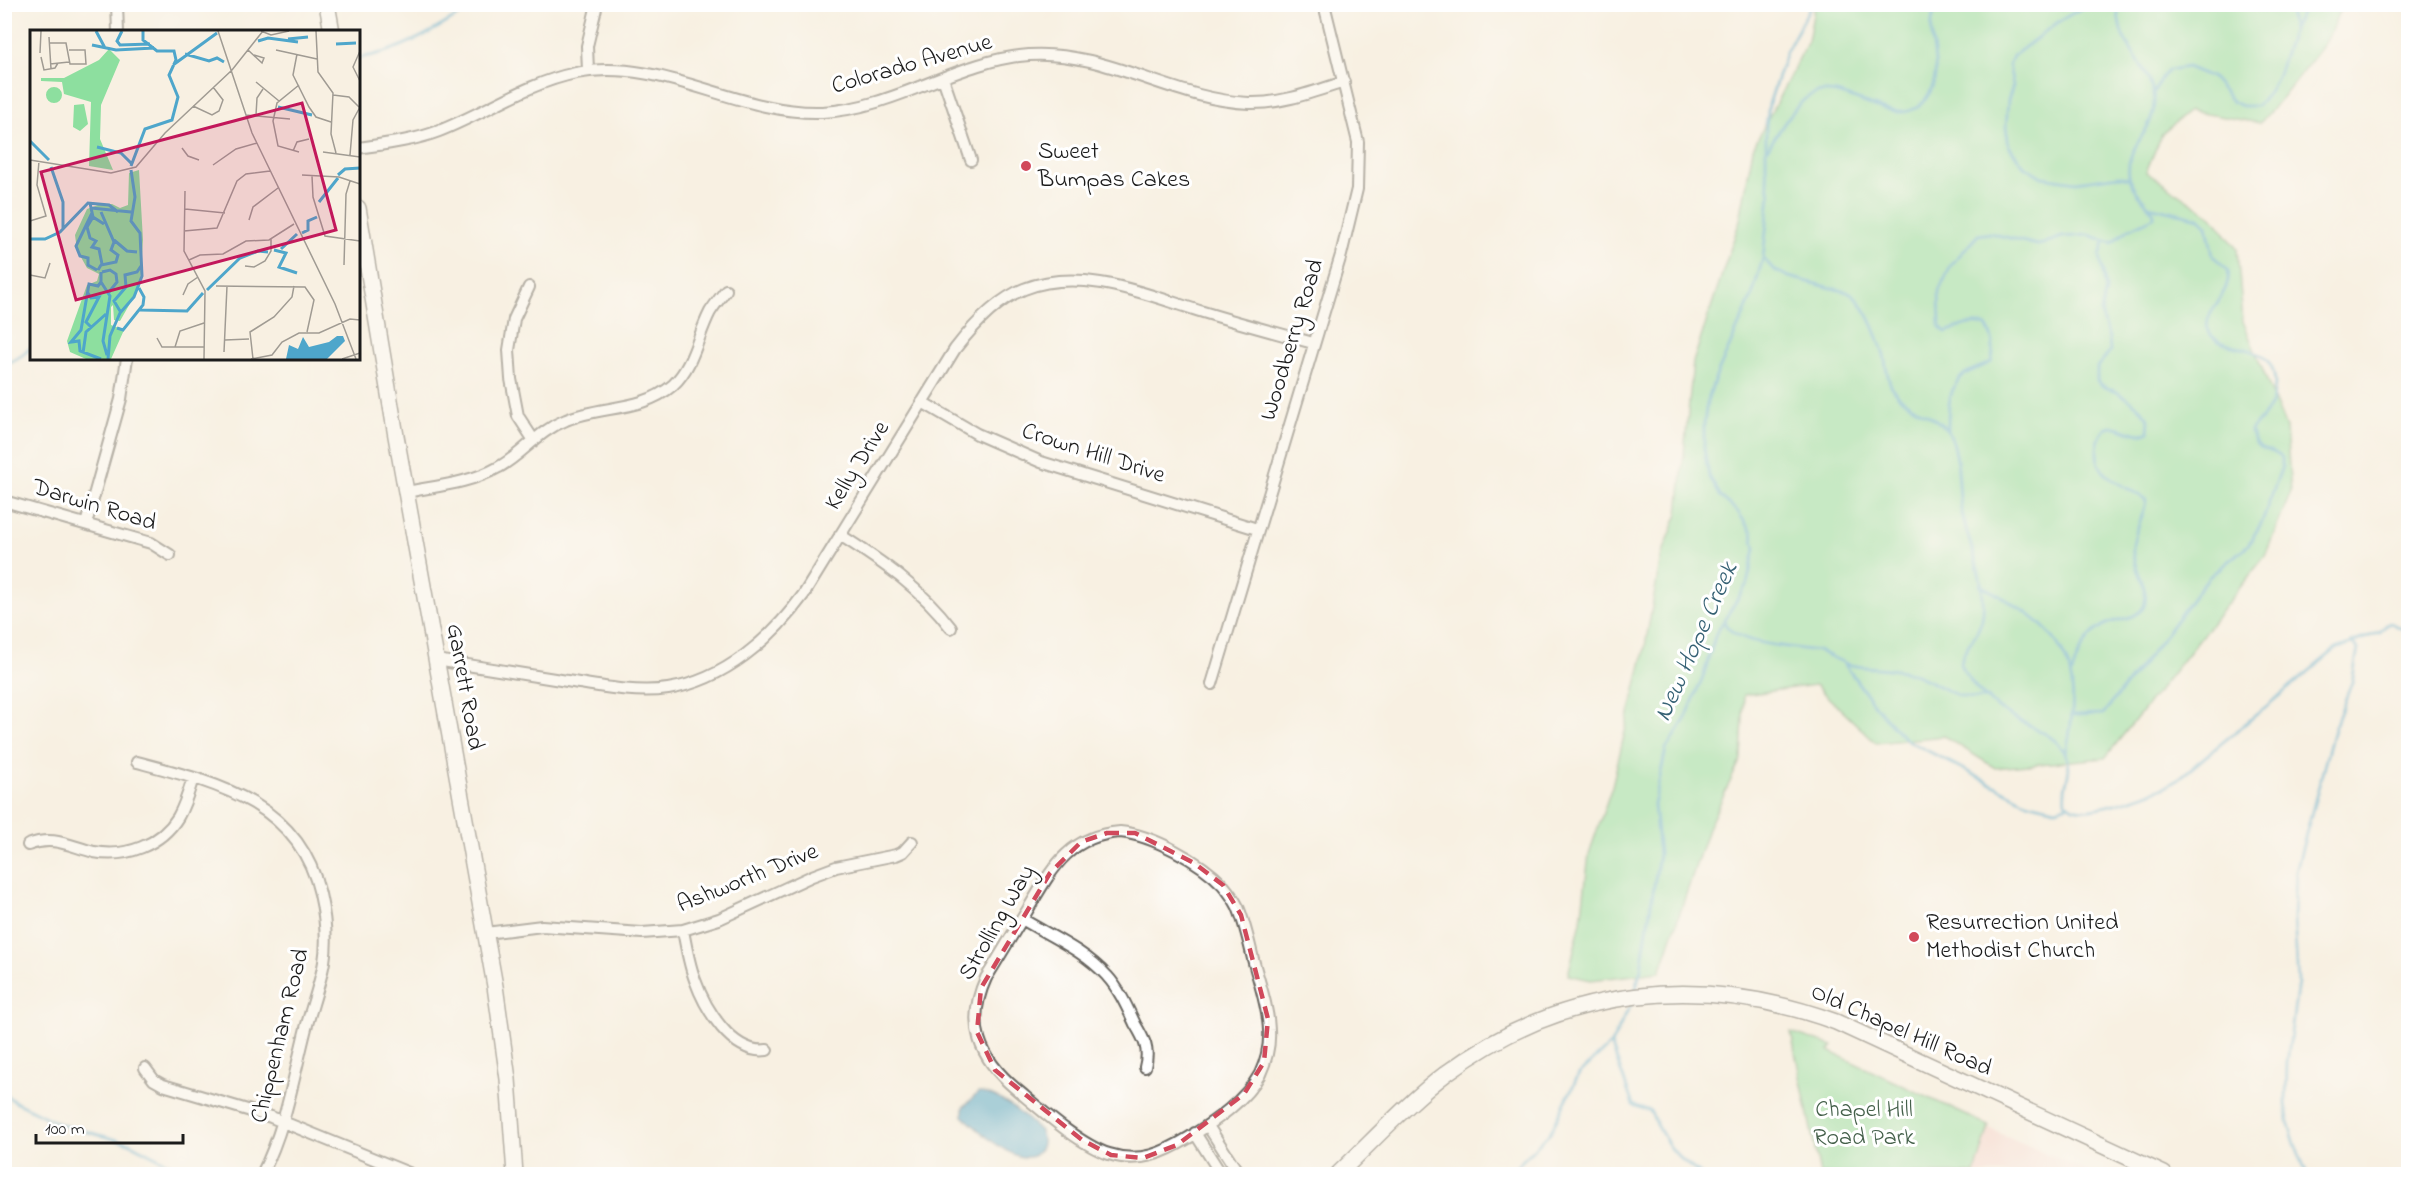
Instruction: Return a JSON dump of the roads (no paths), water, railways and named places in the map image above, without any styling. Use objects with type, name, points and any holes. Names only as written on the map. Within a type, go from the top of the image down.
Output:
[{"type":"street","points":[[117,4],[118,30]]},
{"type":"street","points":[[327,4],[332,30]]},
{"type":"street","points":[[588,71],[587,46],[597,4]]},
{"type":"street","name":"Woodberry Road","points":[[1212,684],[1341,255],[1357,189],[1358,142],[1324,4]]},
{"type":"street","name":"Colorado Avenue","points":[[360,148],[426,136],[540,85],[588,71],[645,73],[758,105],[803,112],[853,108],[880,101],[997,60],[1036,55],[1065,56],[1097,63],[1198,94],[1234,102],[1276,101],[1344,82]]},
{"type":"street","points":[[943,78],[971,160]]},
{"type":"street","name":"Garrett Road","points":[[360,220],[406,492],[486,933],[507,1069],[515,1174]]},
{"type":"street","name":"Kelly Drive","points":[[436,660],[605,687],[653,690],[682,686],[736,660],[765,640],[787,617],[804,594],[945,364],[969,331],[1022,290],[1039,284],[1082,281],[1125,288],[1313,344]]},
{"type":"street","points":[[529,287],[514,319],[509,350],[511,379],[518,416],[533,439]]},
{"type":"street","points":[[406,492],[458,483],[498,468],[533,439],[563,421],[591,413],[630,407],[652,398],[672,385],[686,370],[710,313],[726,290]]},
{"type":"street","points":[[86,524],[121,399],[127,360]]},
{"type":"street","name":"Crown Hill Drive","points":[[922,402],[984,438],[1041,462],[1257,529]]},
{"type":"street","name":"Darwin Road","points":[[4,501],[151,543],[170,555]]},
{"type":"street","points":[[840,535],[896,572],[934,608],[951,628]]},
{"type":"street","name":"Chippenham Road","points":[[136,762],[233,791],[272,814],[305,855],[316,879],[326,926],[324,961],[283,1122],[262,1174]]},
{"type":"street","points":[[27,846],[50,840],[111,854],[131,852],[151,843],[177,819],[193,778]]},
{"type":"street","name":"Strolling Way","points":[[1107,833],[1135,833],[1150,838],[1194,863],[1223,885],[1237,904],[1265,1004],[1270,1032],[1264,1062],[1253,1084],[1208,1126],[1154,1156],[1131,1158],[1111,1155],[1082,1140],[995,1070],[984,1053],[976,1022],[978,1000],[986,978],[1060,859],[1081,842],[1107,833]]},
{"type":"street","name":"Ashworth Drive","points":[[486,933],[542,926],[642,933],[683,930],[719,919],[836,867],[896,855],[903,852],[912,842]]},
{"type":"street","points":[[1022,919],[1094,964],[1107,976],[1146,1043],[1145,1067]]},
{"type":"street","points":[[683,930],[695,980],[713,1015],[725,1030],[746,1048],[766,1050]]},
{"type":"street","name":"Old Chapel Hill Road","points":[[1338,1174],[1414,1101],[1464,1061],[1502,1038],[1560,1013],[1632,997],[1676,993],[1720,994],[1754,999],[1784,1005],[1836,1022],[2164,1174]]},
{"type":"street","points":[[145,1068],[154,1080],[163,1086],[283,1122],[411,1174]]},
{"type":"street","points":[[1208,1126],[1239,1174]]},
{"type":"street","points":[[1195,1133],[1221,1174]]},
{"type":"water","points":[[978,1093],[1003,1101],[1040,1131],[1042,1143],[1037,1153],[1029,1157],[1010,1152],[988,1138],[963,1116],[963,1107]]},
{"type":"waterway","points":[[360,58],[405,45],[477,4]]},
{"type":"waterway","name":"New Hope Creek","points":[[1635,993],[1659,854],[1654,805],[1666,749],[1686,718],[1704,674],[1716,633],[1747,584],[1755,549],[1752,533],[1738,512],[1721,497],[1709,476],[1704,449],[1704,424],[1707,402],[1714,381],[1752,296],[1763,258],[1770,195],[1766,171],[1766,126],[1769,104],[1786,52],[1812,4]]},
{"type":"waterway","points":[[1768,148],[1793,111],[1811,95],[1825,92],[1840,94],[1887,110],[1902,112],[1915,108],[1927,97],[1933,86],[1935,63],[1932,28],[1937,4]]},
{"type":"waterway","points":[[2089,4],[2061,20],[2013,56],[2009,65],[2013,86],[2008,100],[2006,127],[2009,146],[2024,166],[2042,177],[2076,182],[2119,176],[2129,178]]},
{"type":"waterway","points":[[1948,431],[1950,400],[1959,379],[1991,362],[1992,358],[1992,338],[1986,326],[1971,324],[1946,332],[1940,327],[1939,291],[1951,265],[1978,235],[1990,233],[2037,245],[2062,237],[2089,235],[2112,243],[2129,229],[2154,217],[2154,213],[2136,190],[2129,175],[2132,154],[2152,117],[2153,94],[2144,71],[2123,36],[2117,4]]},
{"type":"waterway","points":[[2290,4],[2292,32]]},
{"type":"waterway","points":[[2154,92],[2169,70],[2187,67],[2211,77],[2233,102],[2242,106],[2257,106],[2270,91],[2291,34],[2306,4]]},
{"type":"waterway","points":[[2071,715],[2103,714],[2209,577],[2248,545],[2262,522],[2282,466],[2282,458],[2259,446],[2252,437],[2251,430],[2272,401],[2275,382],[2272,368],[2265,358],[2255,352],[2222,343],[2213,337],[2208,329],[2209,316],[2226,287],[2228,270],[2213,256],[2207,226],[2199,218],[2149,206]]},
{"type":"waterway","points":[[2072,674],[2080,651],[2089,637],[2109,623],[2136,614],[2143,608],[2145,602],[2144,588],[2134,560],[2133,547],[2146,500],[2115,481],[2102,469],[2098,461],[2097,446],[2105,429],[2116,427],[2142,434],[2148,432],[2149,419],[2131,401],[2097,381],[2097,367],[2110,351],[2109,338],[2101,313],[2106,290],[2100,256],[2104,242]]},
{"type":"waterway","points":[[1763,258],[1774,270],[1789,277],[1851,293],[1862,306],[1875,331],[1894,391],[1936,420],[1952,439],[1958,468],[1961,508],[1983,591],[1982,619],[1978,631],[1964,652],[1961,664],[1973,684],[1991,702],[2012,717],[2048,735],[2062,748],[2069,763],[2065,801],[2072,807],[2077,809],[2098,808],[2169,785],[2336,649],[2380,632],[2389,622],[2408,632]]},
{"type":"waterway","points":[[4,364],[17,359],[30,349]]},
{"type":"waterway","points":[[1980,585],[2031,616],[2049,632],[2061,650],[2069,670],[2073,693],[2066,752]]},
{"type":"waterway","points":[[1724,621],[1729,629],[1751,640],[1817,651],[1851,665],[1907,672],[1954,693],[1975,698],[1989,698]]},
{"type":"waterway","points":[[2307,1174],[2288,1121],[2286,1102],[2287,1063],[2298,982],[2294,918],[2296,871],[2334,729],[2352,682],[2358,649],[2351,642]]},
{"type":"waterway","points":[[1843,662],[1875,706],[1905,739],[2026,802],[2056,809],[2069,805]]},
{"type":"waterway","name":"New Hope Creek","points":[[1509,1174],[1550,1133],[1579,1074],[1611,1044],[1632,1002]]},
{"type":"waterway","points":[[1611,1044],[1633,1105],[1650,1111],[1670,1146],[1682,1160],[1700,1174]]},
{"type":"waterway","points":[[4,1094],[17,1103],[62,1125],[129,1143],[189,1174]]},
{"type":"place","name":"Sweet Bumpas Cakes","points":[[1026,166]]},
{"type":"place","name":"Resurrection United Methodist Church","points":[[1914,937]]},
{"type":"park label","name":"Chapel Hill Road Park","points":[[1864,1124]]}]
